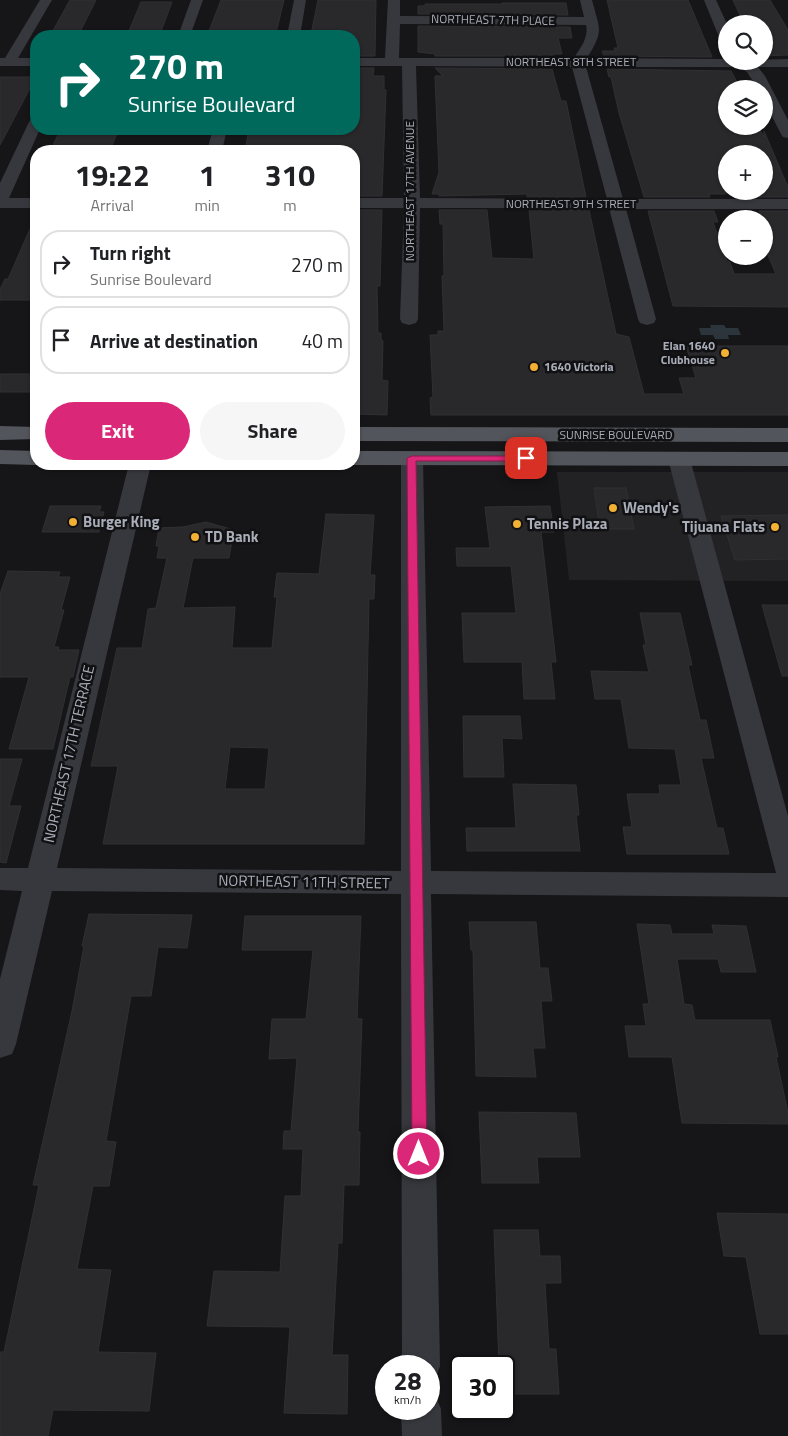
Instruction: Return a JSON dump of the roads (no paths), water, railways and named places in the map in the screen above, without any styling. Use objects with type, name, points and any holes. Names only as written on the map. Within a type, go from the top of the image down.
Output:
[{"type":"main road","points":[[0,433],[30,433]]},
{"type":"main road","name":"SUNRISE BOULEVARD","points":[[360,434],[788,435]]},
{"type":"main road","points":[[632,458],[664,446],[676,435]]},
{"type":"main road","points":[[0,457],[30,458]]},
{"type":"main road","name":"SUNRISE BOULEVARD","points":[[360,458],[788,459]]},
{"type":"street","points":[[5,62],[46,0]]},
{"type":"street","points":[[186,30],[197,0]]},
{"type":"street","points":[[294,30],[300,0]]},
{"type":"street","points":[[392,62],[394,0]]},
{"type":"street","points":[[586,0],[594,32],[590,43],[578,62],[618,204],[647,320]]},
{"type":"street","points":[[710,0],[718,18]]},
{"type":"street","name":"NORTHEAST 7TH PLACE","points":[[394,20],[591,21]]},
{"type":"street","points":[[5,62],[30,62]]},
{"type":"street","name":"NORTHEAST 8TH STREET","points":[[360,62],[718,62]]},
{"type":"street","name":"NORTHEAST 17TH AVENUE","points":[[409,62],[412,203],[409,319]]},
{"type":"street","name":"NORTHEAST 8TH STREET","points":[[773,63],[788,63]]},
{"type":"street","points":[[753,70],[758,76],[788,134]]},
{"type":"street","points":[[30,135],[0,202],[30,203]]},
{"type":"street","name":"NORTHEAST 9TH STREET","points":[[360,203],[788,204]]},
{"type":"street","points":[[412,458],[421,1355]]},
{"type":"street","points":[[679,458],[788,868]]},
{"type":"street","name":"NORTHEAST 17TH TERRACE","points":[[0,1044],[139,470]]},
{"type":"street","name":"NORTHEAST 11TH STREET","points":[[0,879],[788,885]]},
{"type":"street","points":[[422,1420],[422,1436]]},
{"type":"place","name":"Elan 1640 Clubhouse","points":[[725,353]]},
{"type":"place","name":"1640 Victoria","points":[[534,367]]},
{"type":"place","name":"Wendy's","points":[[613,508]]},
{"type":"place","name":"Burger King","points":[[73,522]]},
{"type":"place","name":"Tennis Plaza","points":[[517,524]]},
{"type":"place","name":"Tijuana Flats","points":[[775,527]]},
{"type":"place","name":"TD Bank","points":[[195,537]]}]
